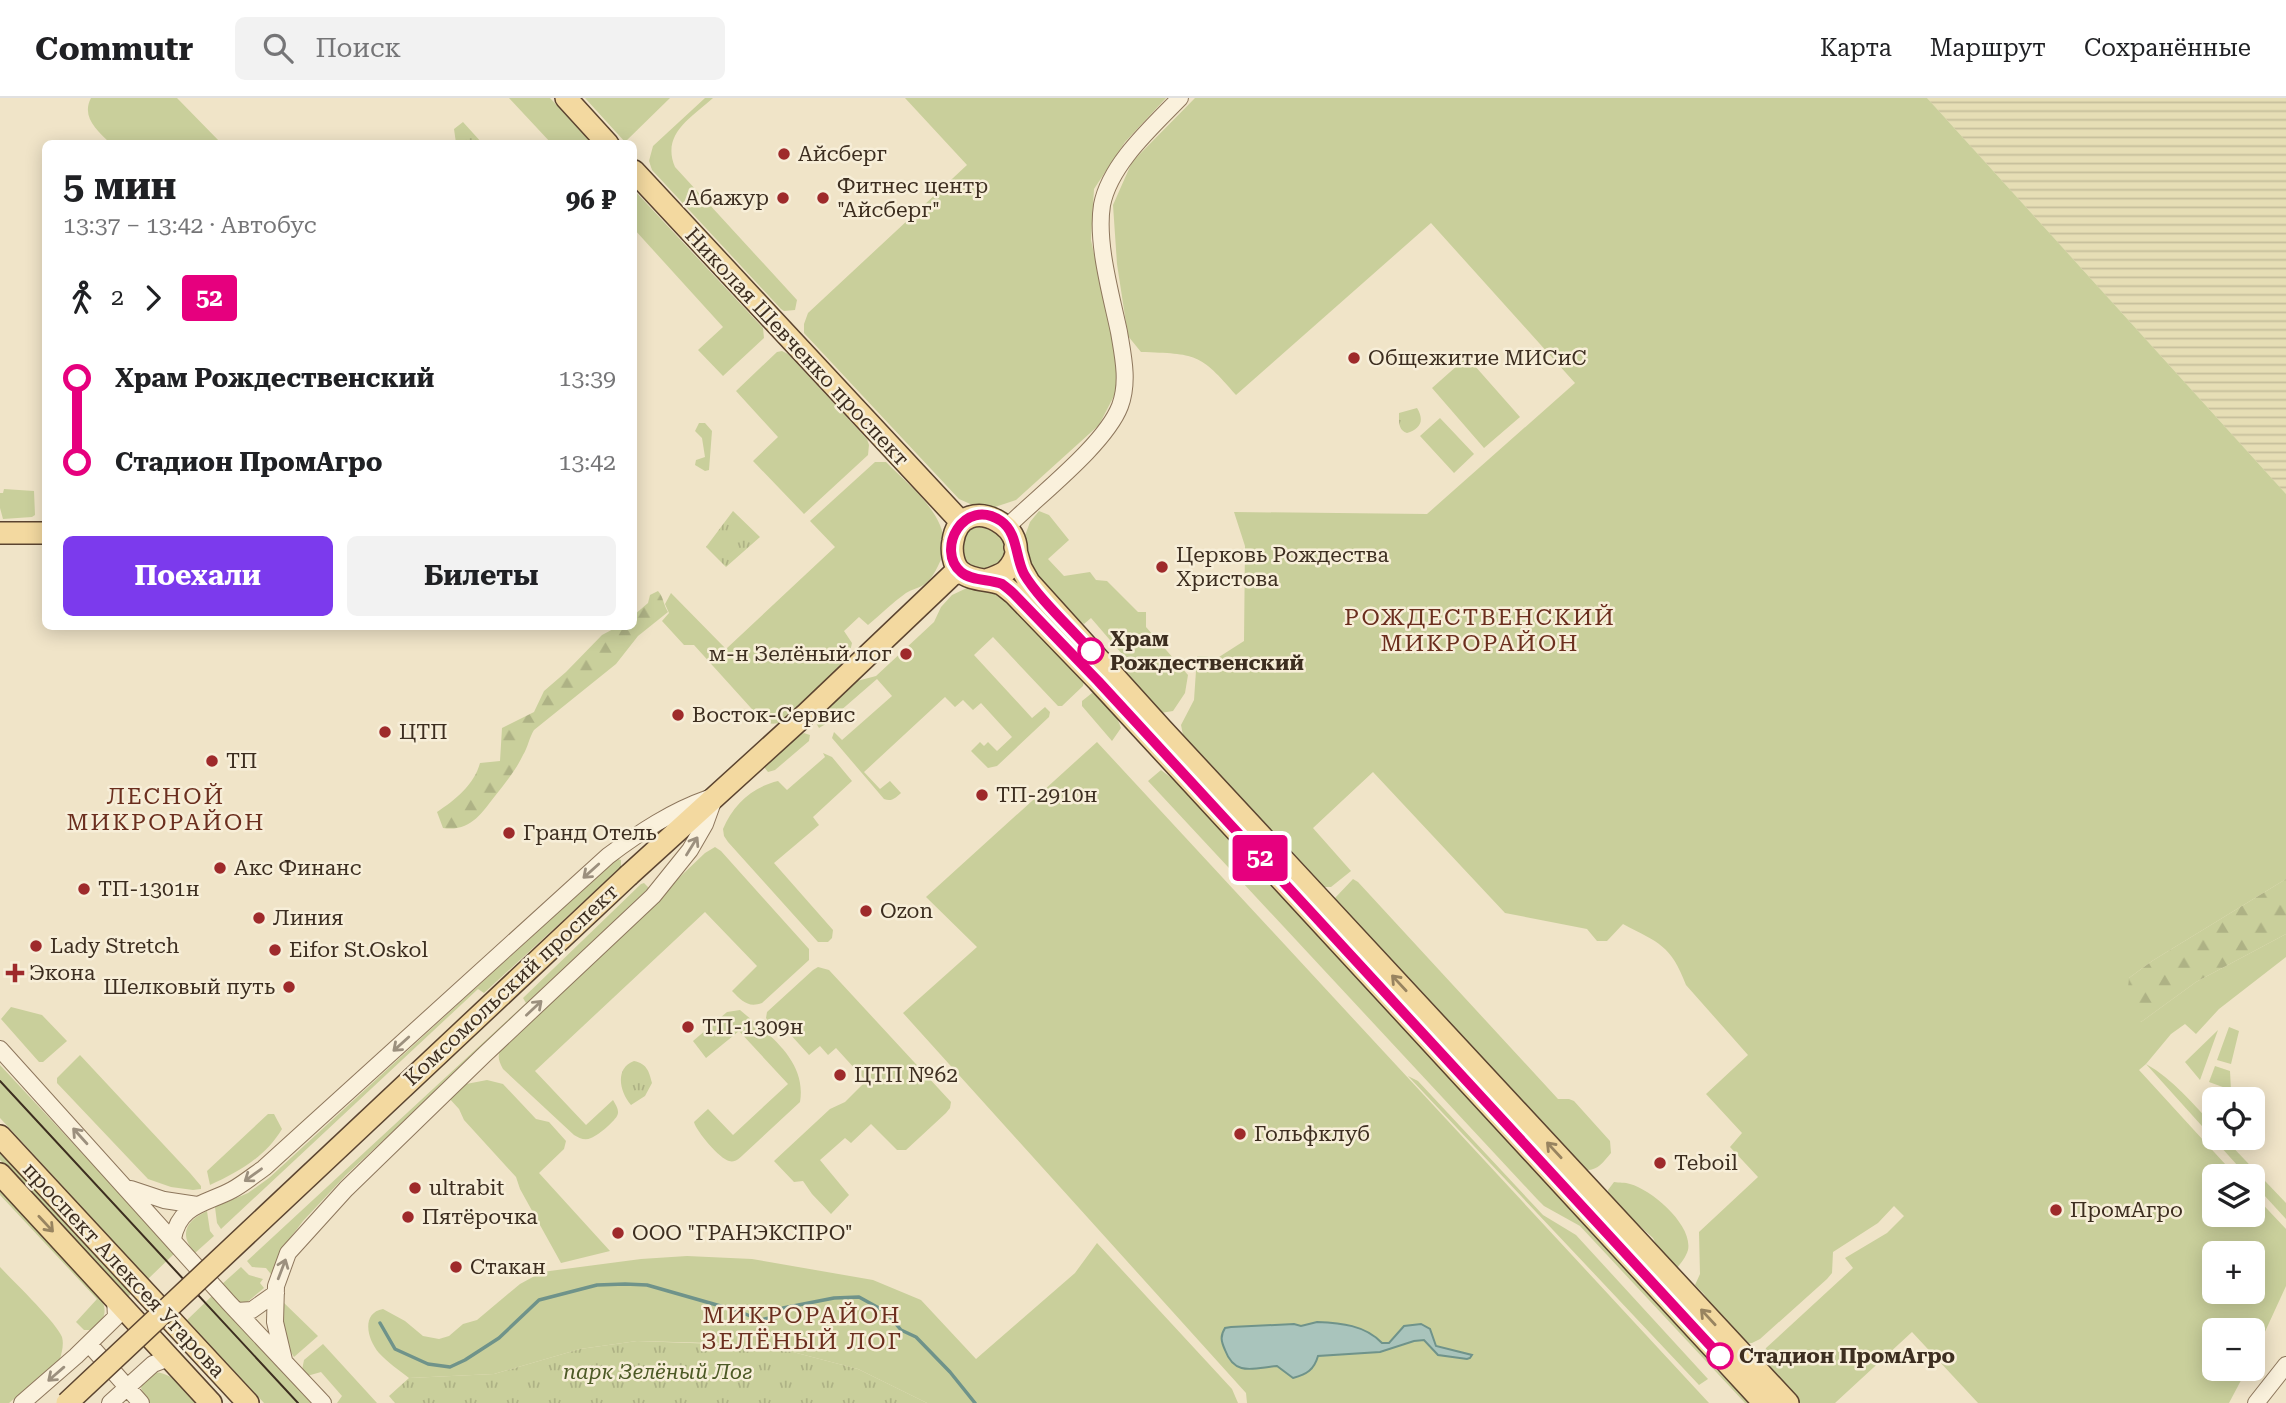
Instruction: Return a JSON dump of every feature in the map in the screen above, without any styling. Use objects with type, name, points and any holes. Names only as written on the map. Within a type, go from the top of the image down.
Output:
[{"type":"main road","points":[[566,98],[604,140]]},
{"type":"main road","name":"Николая Шевченко проспект","points":[[637,174],[961,522]]},
{"type":"main road","points":[[1764,1403],[1581,1192],[1029,582],[1021,568],[1011,537],[995,518],[972,516],[961,522],[953,534],[951,547],[960,572],[1002,585],[1014,594],[1581,1192],[1788,1403]]},
{"type":"main road","points":[[0,533],[42,533]]},
{"type":"main road","points":[[986,580],[1005,572],[1014,558],[1011,537]]},
{"type":"main road","name":"Комсомольский проспект","points":[[67,1403],[629,874],[805,715],[952,575],[960,572]]},
{"type":"main road","name":"проспект Алексея Угарова","points":[[0,1136],[248,1403]]},
{"type":"main road","name":"проспект Алексея Угарова","points":[[0,1174],[211,1403]]},
{"type":"street","points":[[1011,537],[1103,435],[1119,406],[1125,363],[1101,236],[1102,204],[1113,176],[1136,144],[1180,98]]},
{"type":"street","points":[[173,1239],[175,1226],[183,1215],[197,1205],[233,1189],[264,1167],[608,856],[659,821],[715,796]]},
{"type":"street","points":[[284,1360],[275,1322],[276,1293],[280,1272],[288,1254],[346,1189],[653,896],[690,850],[705,824],[715,796]]},
{"type":"street","points":[[0,1049],[323,1403]]},
{"type":"street","points":[[125,1186],[164,1200],[197,1205]]},
{"type":"street","points":[[237,1311],[252,1310],[276,1293]]},
{"type":"street","points":[[22,1403],[116,1317],[115,1298]]},
{"type":"street","points":[[89,1344],[141,1403]]},
{"type":"street","points":[[110,1403],[153,1364],[169,1358]]},
{"type":"street","points":[[2256,1403],[2286,1365]]},
{"type":"shaded area","points":[[1927,98],[2286,98],[2286,494]]},
{"type":"green space","points":[[91,98],[177,98],[218,140],[107,140],[92,123],[88,105]]},
{"type":"green space","points":[[509,98],[550,98],[590,140],[548,140]]},
{"type":"green space","points":[[585,98],[670,98],[627,140],[623,140]]},
{"type":"green space","points":[[705,98],[713,98],[680,128],[675,136],[672,155],[675,167],[797,300],[795,310],[781,309],[652,170],[649,161],[653,146]]},
{"type":"green space","points":[[905,98],[1166,98],[1125,142],[1094,189],[1091,240],[1118,363],[1116,392],[1099,425],[1016,500],[995,507],[977,507],[959,499],[804,333],[808,313],[967,165]]},
{"type":"green space","points":[[1195,98],[1927,98],[2286,494],[2286,879],[2152,961],[2129,978],[2141,1022],[2196,982],[2286,934],[2286,957],[2219,1009],[2196,1034],[2185,1024],[2171,1034],[2139,1070],[2202,1139],[2202,1150],[2212,1150],[2225,1164],[2202,1164],[2202,1227],[2265,1227],[2265,1207],[2286,1229],[2286,1286],[2265,1332],[2265,1318],[2202,1318],[2202,1381],[2241,1381],[2229,1403],[1978,1403],[1912,1332],[1835,1403],[1798,1403],[1765,1365],[1763,1358],[1766,1348],[1853,1268],[1845,1258],[1887,1233],[1904,1216],[1894,1206],[1878,1223],[1833,1252],[1832,1273],[1827,1279],[1760,1339],[1745,1343],[1715,1315],[1704,1294],[1695,1285],[1700,1274],[1699,1232],[1758,1177],[1730,1147],[1742,1133],[1706,1094],[1748,1055],[1686,985],[1669,953],[1655,941],[1623,924],[1607,941],[1597,941],[1587,929],[1505,913],[1373,772],[1313,828],[1351,871],[1331,887],[1322,887],[1184,740],[1181,725],[1194,700],[1197,656],[1219,657],[1244,641],[1245,546],[1234,512],[1427,514],[1575,383],[1431,223],[1236,395],[1214,371],[1196,358],[1141,352],[1128,336],[1117,264],[1113,205],[1132,162]]},
{"type":"green space","points":[[463,122],[479,140],[456,140],[454,129]]},
{"type":"green space","points":[[637,193],[763,328],[764,338],[723,376],[698,350],[723,327],[637,232]]},
{"type":"green space","points":[[777,352],[788,354],[867,439],[869,445],[868,455],[804,514],[753,461],[778,437],[736,391]]},
{"type":"green space","points":[[1467,357],[1520,417],[1484,448],[1432,388]]},
{"type":"green space","points":[[1417,408],[1421,417],[1420,424],[1407,433],[1404,432],[1399,413]]},
{"type":"green space","points":[[1440,418],[1474,454],[1454,473],[1420,436]]},
{"type":"green space","points":[[699,423],[705,423],[712,431],[709,470],[705,471],[695,465],[696,460],[705,457],[702,438],[695,431]]},
{"type":"green space","points":[[875,462],[886,462],[920,496],[939,522],[943,551],[938,566],[925,584],[906,593],[868,625],[859,617],[844,631],[852,643],[848,660],[782,722],[768,723],[760,718],[694,645],[684,645],[662,621],[669,613],[665,604],[671,593],[726,649],[835,547],[810,521]]},
{"type":"green space","points":[[4,489],[34,491],[35,515],[3,519],[0,493],[3,493]]},
{"type":"green space","points":[[733,511],[760,537],[726,567],[706,547]]},
{"type":"green space","points":[[1039,511],[1049,515],[1069,540],[1048,559],[1064,576],[1090,572],[1096,580],[1107,581],[1138,612],[1146,612],[1146,627],[1188,675],[1185,693],[1173,711],[1161,713],[1136,688],[1118,660],[1122,654],[1091,618],[1084,624],[1061,607],[1032,574],[1022,544],[1030,522]]},
{"type":"green space","points":[[984,525],[1000,531],[1006,547],[1000,563],[984,569],[968,563],[962,547],[968,531]]},
{"type":"green space","points":[[969,587],[998,590],[1084,681],[1083,686],[1062,706],[1058,706],[993,637],[974,655],[1032,718],[1045,707],[1050,712],[1049,717],[997,766],[988,768],[971,751],[980,742],[984,746],[988,742],[997,751],[1012,737],[981,703],[973,710],[963,700],[955,707],[945,697],[864,772],[880,789],[890,781],[901,793],[891,800],[884,799],[832,738],[834,732],[842,740],[892,696],[877,679],[824,725],[819,728],[816,723],[857,681],[876,676],[934,622],[941,607],[952,595]]},
{"type":"green space","points":[[658,591],[668,612],[638,636],[616,664],[534,730],[517,766],[480,815],[461,827],[443,828],[437,812],[469,785],[480,763],[500,761],[502,728],[534,712],[544,691],[602,635],[611,630],[637,630],[637,612],[648,603],[650,595]]},
{"type":"green space","points":[[1092,693],[1101,697],[1119,723],[1121,728],[1112,741],[1082,706],[1082,701]]},
{"type":"green space","points":[[804,733],[810,735],[809,741],[775,770],[768,772],[764,767],[797,736]]},
{"type":"green space","points":[[1097,742],[1709,1403],[1247,1403],[1246,1393],[903,1013],[977,947],[926,897]]},
{"type":"green space","points":[[823,753],[832,757],[852,781],[813,817],[819,825],[774,863],[833,930],[832,938],[828,942],[818,942],[728,842],[723,829],[744,798],[778,781],[787,790],[825,757]]},
{"type":"green space","points":[[1161,770],[1179,784],[1696,1342],[1715,1368],[1752,1403],[1745,1403],[1580,1226],[1544,1206],[1537,1199],[1148,781]]},
{"type":"green space","points":[[715,847],[809,949],[809,960],[762,1003],[746,1003],[732,991],[757,966],[705,912],[535,1071],[586,1125],[613,1100],[618,1112],[612,1122],[591,1138],[578,1137],[503,1069],[499,1058],[502,1046],[705,853]]},
{"type":"green space","points":[[618,859],[621,860],[621,867],[484,993],[478,989],[221,1229],[217,1223],[215,1207],[248,1193],[269,1178]]},
{"type":"green space","points":[[1353,879],[1558,1099],[1574,1101],[1610,1141],[1611,1153],[1600,1165],[1585,1170],[1335,902],[1335,898]]},
{"type":"green space","points":[[2286,879],[2286,934],[2196,982],[2141,1022],[2126,1008],[2129,978],[2152,961]]},
{"type":"green space","points":[[644,883],[649,888],[648,894],[346,1175],[303,1221],[285,1245],[274,1278],[266,1268],[252,1267],[247,1261],[526,1003],[523,998]]},
{"type":"green space","points":[[818,967],[829,970],[951,1102],[946,1113],[906,1150],[897,1150],[871,1124],[851,1143],[845,1138],[820,1160],[849,1195],[831,1214],[803,1181],[794,1182],[774,1161],[830,1109],[845,1102],[866,1081],[836,1048],[828,1055],[820,1046],[809,1055],[779,1022],[772,1023],[766,1018],[767,1012]]},
{"type":"green space","points":[[11,1007],[42,1015],[67,1041],[43,1062],[39,1062],[1,1019]]},
{"type":"green space","points":[[740,1010],[783,1049],[798,1073],[801,1087],[800,1102],[741,1157],[731,1161],[714,1150],[694,1122],[708,1109],[733,1135],[788,1084],[739,1031],[706,1058],[693,1041],[727,1012]]},
{"type":"green space","points":[[2229,1027],[2239,1031],[2231,1064],[2217,1060]]},
{"type":"green space","points":[[2218,1030],[2200,1080],[2185,1062]]},
{"type":"green space","points":[[80,1055],[190,1173],[201,1189],[171,1187],[148,1179],[57,1083],[57,1078]]},
{"type":"green space","points":[[634,1061],[647,1069],[652,1083],[645,1096],[631,1105],[621,1080],[624,1069]]},
{"type":"green space","points":[[2146,1064],[2165,1077],[2202,1113],[2202,1126]]},
{"type":"green space","points":[[0,1065],[175,1253],[148,1279],[0,1118]]},
{"type":"green space","points":[[2215,1066],[2230,1071],[2231,1087],[2209,1082]]},
{"type":"green space","points":[[1408,1076],[1418,1081],[1543,1215],[1576,1235],[1708,1379],[1699,1385]]},
{"type":"green space","points":[[487,1080],[503,1084],[536,1119],[549,1122],[566,1141],[564,1149],[539,1173],[610,1251],[561,1263],[516,1177],[464,1120],[459,1109],[448,1097],[461,1085]]},
{"type":"green space","points":[[268,1114],[274,1114],[282,1129],[276,1139],[251,1162],[210,1185],[207,1171]]},
{"type":"green space","points":[[2224,1150],[2235,1150],[2249,1164],[2236,1164]]},
{"type":"green space","points":[[0,1151],[132,1293],[128,1297],[0,1160]]},
{"type":"green space","points":[[2265,1181],[2286,1203],[2286,1219],[2265,1196]]},
{"type":"green space","points":[[1614,1182],[1630,1184],[1649,1193],[1678,1220],[1688,1240],[1688,1250],[1677,1268],[1663,1258],[1653,1238],[1631,1218],[1616,1209],[1609,1200],[1608,1190]]},
{"type":"green space","points":[[0,1190],[102,1300],[104,1316],[93,1330],[84,1330],[76,1322],[97,1299],[0,1195]]},
{"type":"green space","points":[[207,1211],[210,1231],[214,1236],[195,1253],[187,1240],[187,1229],[194,1219]]},
{"type":"green space","points":[[1097,1243],[1232,1389],[1238,1403],[927,1403],[858,1369],[770,1346],[711,1343],[637,1341],[580,1349],[494,1374],[409,1378],[379,1353],[371,1341],[368,1327],[371,1316],[383,1309],[405,1321],[423,1336],[439,1339],[449,1336],[463,1324],[477,1320],[520,1284],[542,1272],[687,1256],[752,1259],[873,1280],[921,1300],[976,1359],[1075,1273]]},
{"type":"green space","points":[[0,1267],[52,1322],[63,1342],[60,1359],[9,1403],[0,1403]]},
{"type":"green space","points":[[241,1267],[249,1275],[263,1279],[260,1283],[264,1288],[246,1303],[238,1303],[221,1285]]},
{"type":"green space","points":[[213,1295],[313,1403],[264,1403],[187,1320]]},
{"type":"green space","points":[[281,1300],[318,1336],[294,1357],[284,1336]]},
{"type":"green space","name":"парк Зелёный Лог","points":[[637,1341],[770,1346],[858,1369],[927,1403],[395,1403],[389,1396],[409,1378],[494,1374],[580,1349]]},
{"type":"green space","points":[[323,1344],[377,1403],[337,1403],[342,1396],[321,1372],[307,1376],[302,1370],[304,1360]]},
{"type":"green space","points":[[153,1372],[172,1378],[197,1403],[148,1403],[141,1388],[144,1379]]},
{"type":"water","points":[[1317,1322],[1344,1324],[1360,1329],[1382,1343],[1389,1343],[1404,1326],[1421,1324],[1430,1329],[1436,1346],[1472,1355],[1467,1359],[1438,1355],[1424,1340],[1414,1341],[1380,1352],[1318,1356],[1309,1371],[1293,1378],[1277,1366],[1246,1369],[1234,1364],[1229,1359],[1222,1341],[1225,1328],[1294,1324],[1301,1326]]},
{"type":"waterway","points":[[380,1323],[395,1349],[428,1364],[450,1367],[499,1338],[539,1300],[597,1285],[647,1285],[760,1320],[769,1318],[783,1308],[834,1298],[859,1297],[886,1312],[901,1330],[916,1337],[975,1403]]},
{"type":"tram line","points":[[0,1081],[298,1403]]},
{"type":"bus line","name":"52","points":[[1091,651],[1029,582],[1021,568],[1012,535],[1002,522],[983,515],[972,516],[961,522],[953,534],[951,547],[960,572],[1002,585],[1014,594],[1098,681],[1720,1356]]},
{"type":"place","name":"Айсберг","points":[[784,154]]},
{"type":"place","name":"Абажур","points":[[783,198]]},
{"type":"place","name":"Фитнес центр \"Айсберг\"","points":[[823,198]]},
{"type":"place","name":"Общежитие МИСиС","points":[[1354,358]]},
{"type":"place","name":"Церковь Рождества Христова","points":[[1162,567]]},
{"type":"place","name":"Храм Рождественский","points":[[1091,651]]},
{"type":"place","name":"м-н Зелёный лог","points":[[906,654]]},
{"type":"place","name":"Восток-Сервис","points":[[678,715]]},
{"type":"place","name":"ЦТП","points":[[385,732]]},
{"type":"place","name":"ТП","points":[[212,761]]},
{"type":"place","name":"ТП-2910н","points":[[982,795]]},
{"type":"place","name":"Гранд Отель","points":[[509,833]]},
{"type":"place","name":"Акс Финанс","points":[[220,868]]},
{"type":"place","name":"ТП-1301н","points":[[84,889]]},
{"type":"place","name":"Ozon","points":[[866,911]]},
{"type":"place","name":"Линия","points":[[259,918]]},
{"type":"place","name":"Lady Stretch","points":[[36,946]]},
{"type":"place","name":"Eifor St.Oskol","points":[[275,950]]},
{"type":"place","name":"Экона","points":[[15,973]]},
{"type":"place","name":"Шелковый путь","points":[[289,987]]},
{"type":"place","name":"ТП-1309н","points":[[688,1027]]},
{"type":"place","name":"ЦТП №62","points":[[840,1075]]},
{"type":"place","name":"Гольфклуб","points":[[1240,1134]]},
{"type":"place","name":"Teboil","points":[[1660,1163]]},
{"type":"place","name":"ultrabit","points":[[415,1188]]},
{"type":"place","name":"ПромАгро","points":[[2056,1210]]},
{"type":"place","name":"Пятёрочка","points":[[408,1217]]},
{"type":"place","name":"ООО \"ГРАНЭКСПРО\"","points":[[618,1233]]},
{"type":"place","name":"Стакан","points":[[456,1267]]},
{"type":"place","name":"Стадион ПромАгро","points":[[1720,1356]]},
{"type":"district","name":"РОЖДЕСТВЕНСКИЙ МИКРОРАЙОН","points":[[1480,630]]},
{"type":"district","name":"ЛЕСНОЙ МИКРОРАЙОН","points":[[166,809]]},
{"type":"district","name":"МИКРОРАЙОН ЗЕЛЁНЫЙ ЛОГ","points":[[802,1328]]}]
